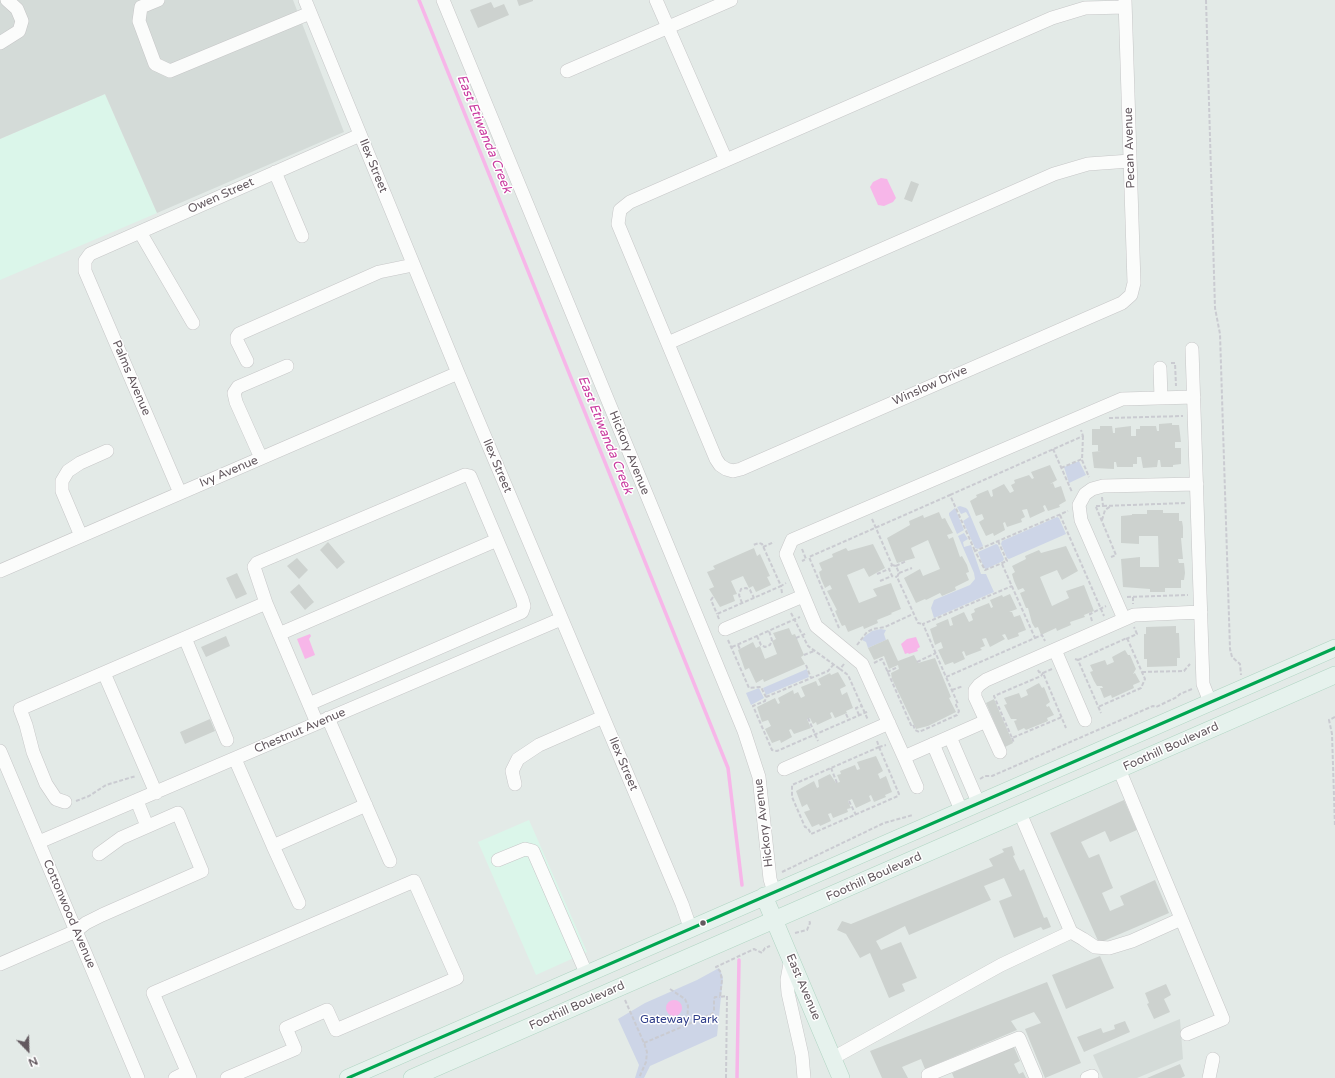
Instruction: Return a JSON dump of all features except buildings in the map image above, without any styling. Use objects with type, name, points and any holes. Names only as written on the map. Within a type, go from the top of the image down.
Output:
[{"type":"main road","name":"Foothill Boulevard","points":[[348,1078],[691,930],[978,802],[1335,648]]},
{"type":"main road","name":"Foothill Boulevard","points":[[412,1078],[1335,675]]},
{"type":"main road","name":"East Avenue","points":[[769,894],[774,920],[841,1078]]},
{"type":"street","points":[[0,43],[19,31],[22,21],[17,9],[7,0]]},
{"type":"street","points":[[158,0],[141,7],[139,21],[155,64],[170,71],[310,12]]},
{"type":"street","name":"Ilex Street","points":[[305,0],[458,373],[682,904],[691,930]]},
{"type":"street","name":"Hickory Avenue","points":[[443,0],[744,731],[759,777],[770,879],[769,894]]},
{"type":"street","points":[[656,0],[726,160]]},
{"type":"street","points":[[567,71],[731,0]]},
{"type":"street","points":[[1125,3],[1086,8],[1052,18],[726,160],[630,202],[620,210],[618,224],[668,343],[1054,174],[1088,164],[1130,161]]},
{"type":"street","name":"Pecan Avenue","points":[[1125,3],[1134,283],[1131,295]]},
{"type":"street","name":"Owen Street","points":[[85,261],[90,254],[360,135]]},
{"type":"street","points":[[275,172],[302,236]]},
{"type":"street","points":[[140,232],[193,323]]},
{"type":"street","name":"Palms Avenue","points":[[85,261],[85,271],[180,494]]},
{"type":"street","points":[[247,361],[237,341],[239,334],[379,272],[413,264]]},
{"type":"street","name":"Winslow Drive","points":[[668,343],[716,459],[726,469],[733,470],[741,469],[1122,303],[1131,295]]},
{"type":"street","points":[[1192,349],[1201,612],[1197,664],[1210,702]]},
{"type":"street","points":[[1161,398],[1163,365]]},
{"type":"street","points":[[261,458],[236,402],[234,393],[238,387],[287,366]]},
{"type":"street","name":"Ivy Avenue","points":[[0,571],[458,373]]},
{"type":"street","points":[[917,787],[862,664],[816,626],[786,554],[792,540],[1122,399],[1194,398]]},
{"type":"street","points":[[81,536],[62,490],[62,481],[68,471],[80,463],[107,451]]},
{"type":"street","points":[[309,704],[522,612],[524,606],[522,599],[498,540],[473,480],[466,475],[257,563],[254,567],[266,603],[309,704],[323,721],[366,805],[390,860]]},
{"type":"street","points":[[1131,621],[1081,520],[1079,505],[1085,494],[1092,489],[1103,486],[1197,484]]},
{"type":"street","points":[[279,634],[498,540]]},
{"type":"street","points":[[723,629],[803,596]]},
{"type":"street","points":[[65,802],[56,800],[46,784],[33,752],[20,709],[266,603]]},
{"type":"street","points":[[1000,752],[976,698],[975,690],[979,684],[1055,650],[1131,621],[1134,615],[1201,612]]},
{"type":"street","name":"Chestnut Avenue","points":[[39,842],[561,619]]},
{"type":"street","points":[[185,638],[228,740]]},
{"type":"street","points":[[1055,650],[1085,720]]},
{"type":"street","points":[[104,673],[156,793]]},
{"type":"street","points":[[515,784],[512,771],[518,759],[538,745],[603,717]]},
{"type":"street","points":[[904,757],[986,721]]},
{"type":"street","points":[[784,769],[889,723]]},
{"type":"street","points":[[954,735],[966,774],[978,802]]},
{"type":"street","points":[[933,744],[961,810]]},
{"type":"street","name":"Cottonwood Avenue","points":[[0,751],[138,1078]]},
{"type":"street","points":[[235,759],[299,903]]},
{"type":"street","points":[[1119,770],[1223,1019],[1187,1034]]},
{"type":"street","points":[[137,801],[147,826]]},
{"type":"street","points":[[273,846],[366,805]]},
{"type":"street","points":[[1020,812],[1071,932],[1095,947],[1109,948],[1132,941],[1181,919]]},
{"type":"street","points":[[0,964],[76,931],[86,923],[102,915],[202,870],[178,813],[122,838],[99,854]]},
{"type":"street","points":[[498,860],[525,849],[533,851],[587,975]]},
{"type":"street","points":[[175,1078],[188,1075],[153,993],[414,881],[457,978],[336,1030],[327,1010],[286,1028],[295,1049],[227,1078]]},
{"type":"street","points":[[833,1058],[1001,965],[1071,932]]},
{"type":"street","points":[[791,958],[787,980],[788,993],[802,1055],[804,1078]]},
{"type":"street","points":[[929,1078],[928,1076],[1019,1038],[1036,1078]]},
{"type":"street","points":[[1209,1078],[1213,1059]]},
{"type":"path","points":[[1206,0],[1215,308],[1220,334],[1230,649],[1232,657],[1240,664],[1241,673],[1234,676]]},
{"type":"path","points":[[1163,365],[1175,363],[1176,390]]},
{"type":"path","points":[[1101,418],[1186,416]]},
{"type":"path","points":[[1082,427],[1080,428],[1082,436],[1082,459],[1091,480]]},
{"type":"path","points":[[798,563],[1082,436]]},
{"type":"path","points":[[1053,449],[1074,496]]},
{"type":"path","points":[[1061,468],[1082,459]]},
{"type":"path","points":[[950,495],[985,570],[1007,561],[998,541]]},
{"type":"path","points":[[1102,495],[1103,506]]},
{"type":"path","points":[[1107,559],[1116,555],[1096,506],[1188,503]]},
{"type":"path","points":[[1102,522],[1105,510],[1114,505]]},
{"type":"path","points":[[975,551],[1071,510]]},
{"type":"path","points":[[1060,514],[1105,620]]},
{"type":"path","points":[[872,517],[892,565]]},
{"type":"path","points":[[763,547],[774,542]]},
{"type":"path","points":[[753,545],[759,543],[763,547],[784,597]]},
{"type":"path","points":[[802,548],[841,631]]},
{"type":"path","points":[[892,565],[896,566],[906,561]]},
{"type":"path","points":[[946,677],[1035,638],[1002,564]]},
{"type":"path","points":[[877,574],[889,569],[892,565]]},
{"type":"path","points":[[896,566],[899,573]]},
{"type":"path","points":[[897,576],[899,573],[912,568]]},
{"type":"path","points":[[889,569],[892,576]]},
{"type":"path","points":[[880,581],[892,576],[897,576]]},
{"type":"path","points":[[897,576],[918,624],[923,624],[1012,586]]},
{"type":"path","points":[[717,614],[790,581]]},
{"type":"path","points":[[742,603],[739,595],[741,589],[746,588],[750,590],[754,598]]},
{"type":"path","points":[[1126,601],[1124,598],[1125,597],[1190,594]]},
{"type":"path","points":[[713,597],[711,600],[723,629],[725,639],[728,638],[740,662],[750,688],[761,687],[766,698]]},
{"type":"path","points":[[1128,604],[1133,606],[1133,597]]},
{"type":"path","points":[[789,610],[808,646],[848,675],[869,723]]},
{"type":"path","points":[[856,647],[867,632],[873,629],[885,627],[913,614]]},
{"type":"path","points":[[732,647],[795,620]]},
{"type":"path","points":[[1101,713],[1077,659],[1137,634],[1131,621]]},
{"type":"path","points":[[869,658],[873,663],[882,659],[910,725],[913,724],[915,730],[919,732],[957,715],[959,711],[956,705],[958,704],[930,643],[923,624]]},
{"type":"path","points":[[757,636],[761,645],[765,647],[770,645],[772,640],[769,631]]},
{"type":"path","points":[[796,638],[802,636]]},
{"type":"path","points":[[1098,707],[1141,688],[1145,679],[1126,639]]},
{"type":"path","points":[[738,645],[740,649]]},
{"type":"path","points":[[804,655],[814,651]]},
{"type":"path","points":[[917,662],[936,654]]},
{"type":"path","points":[[990,658],[992,662]]},
{"type":"path","points":[[840,669],[846,660]]},
{"type":"path","points":[[834,664],[828,671],[766,698],[753,706],[772,750],[777,751],[874,709]]},
{"type":"path","points":[[1142,672],[1184,671],[1197,664]]},
{"type":"path","points":[[806,665],[812,678]]},
{"type":"path","points":[[887,672],[898,667]]},
{"type":"path","points":[[1014,743],[994,696],[1041,676],[1042,673],[1053,669]]},
{"type":"path","points":[[1042,673],[1066,728]]},
{"type":"path","points":[[985,776],[992,776],[1153,706],[1178,697],[1180,694],[1203,684]]},
{"type":"path","points":[[952,690],[962,686]]},
{"type":"path","points":[[860,715],[856,708],[861,706]]},
{"type":"path","points":[[846,714],[849,720]]},
{"type":"path","points":[[1335,717],[1329,720],[1332,734],[1335,827]]},
{"type":"path","points":[[808,718],[820,744]]},
{"type":"path","points":[[1012,738],[1062,718]]},
{"type":"path","points":[[822,731],[825,736]]},
{"type":"path","points":[[875,736],[879,747],[899,794],[898,796],[811,834],[808,828],[805,827],[792,797],[794,793],[791,787],[792,785],[879,747],[890,744]]},
{"type":"path","points":[[831,768],[837,783]]},
{"type":"path","points":[[65,802],[82,800],[106,785],[146,771]]},
{"type":"path","points":[[849,801],[856,815]]},
{"type":"path","points":[[782,872],[884,823],[916,814]]},
{"type":"path","points":[[800,931],[807,930],[810,923],[806,916]]},
{"type":"path","points":[[720,997],[722,980],[720,971],[716,967],[754,949],[762,953],[765,948]]},
{"type":"path","points":[[619,988],[644,1043],[646,1062],[639,1078]]},
{"type":"path","points":[[670,989],[685,999],[688,1006],[687,1024]]},
{"type":"path","points":[[644,1043],[712,1014],[714,1012],[714,999],[727,996],[726,1078]]},
{"type":"shaded area","points":[[0,0],[293,0],[344,132],[157,213],[105,94],[0,139]]},
{"type":"shaded area","points":[[105,94],[157,213],[0,280],[0,139]]},
{"type":"shaded area","points":[[881,178],[887,179],[896,198],[893,202],[884,206],[878,205],[870,187],[873,182]]},
{"type":"shaded area","points":[[310,634],[311,636],[309,639],[315,655],[305,659],[297,639]]},
{"type":"shaded area","points":[[916,637],[920,647],[917,649],[918,651],[905,654],[901,644],[907,639]]},
{"type":"shaded area","points":[[529,820],[587,952],[536,975],[478,842]]},
{"type":"shaded area","points":[[674,1000],[681,1005],[682,1008],[677,1015],[674,1016],[667,1011],[666,1008],[671,1001]]},
{"type":"shaded area","points":[[1180,1019],[1183,1059],[1137,1078],[1103,1078],[1093,1055]]},
{"type":"green space","points":[[1079,461],[1086,475],[1069,483],[1064,467]]},
{"type":"green space","points":[[960,506],[968,510],[983,546],[978,549],[975,548],[963,521],[969,517],[966,512],[961,514],[957,507]]},
{"type":"green space","points":[[955,508],[964,530],[957,534],[949,515],[949,513]]},
{"type":"green space","points":[[1057,517],[1059,518],[1066,534],[1009,559],[1007,558],[1001,544],[1002,541]]},
{"type":"green space","points":[[964,533],[968,539],[963,542],[964,547],[971,545],[981,574],[986,574],[994,592],[934,618],[931,608],[934,600],[970,585],[975,579],[974,573],[958,536]]},
{"type":"green space","points":[[996,544],[998,545],[1004,559],[1003,561],[986,569],[984,568],[978,552]]},
{"type":"green space","points":[[881,629],[886,630],[884,634],[886,640],[868,648],[866,642],[862,640],[872,631]]},
{"type":"green space","points":[[807,669],[809,677],[766,695],[763,688]]},
{"type":"green space","points":[[759,688],[764,698],[751,705],[746,693]]},
{"type":"green space","name":"Gateway Park","points":[[719,968],[723,977],[717,1036],[650,1066],[644,1078],[635,1078],[639,1065],[618,1019],[645,1003],[697,980]]},
{"type":"waterway","name":"East Etiwanda Creek","points":[[419,0],[728,768],[742,885]]},
{"type":"waterway","name":"East Etiwanda Creek","points":[[737,1078],[739,960]]},
{"type":"transit line","points":[[348,1078],[1335,648]]}]
